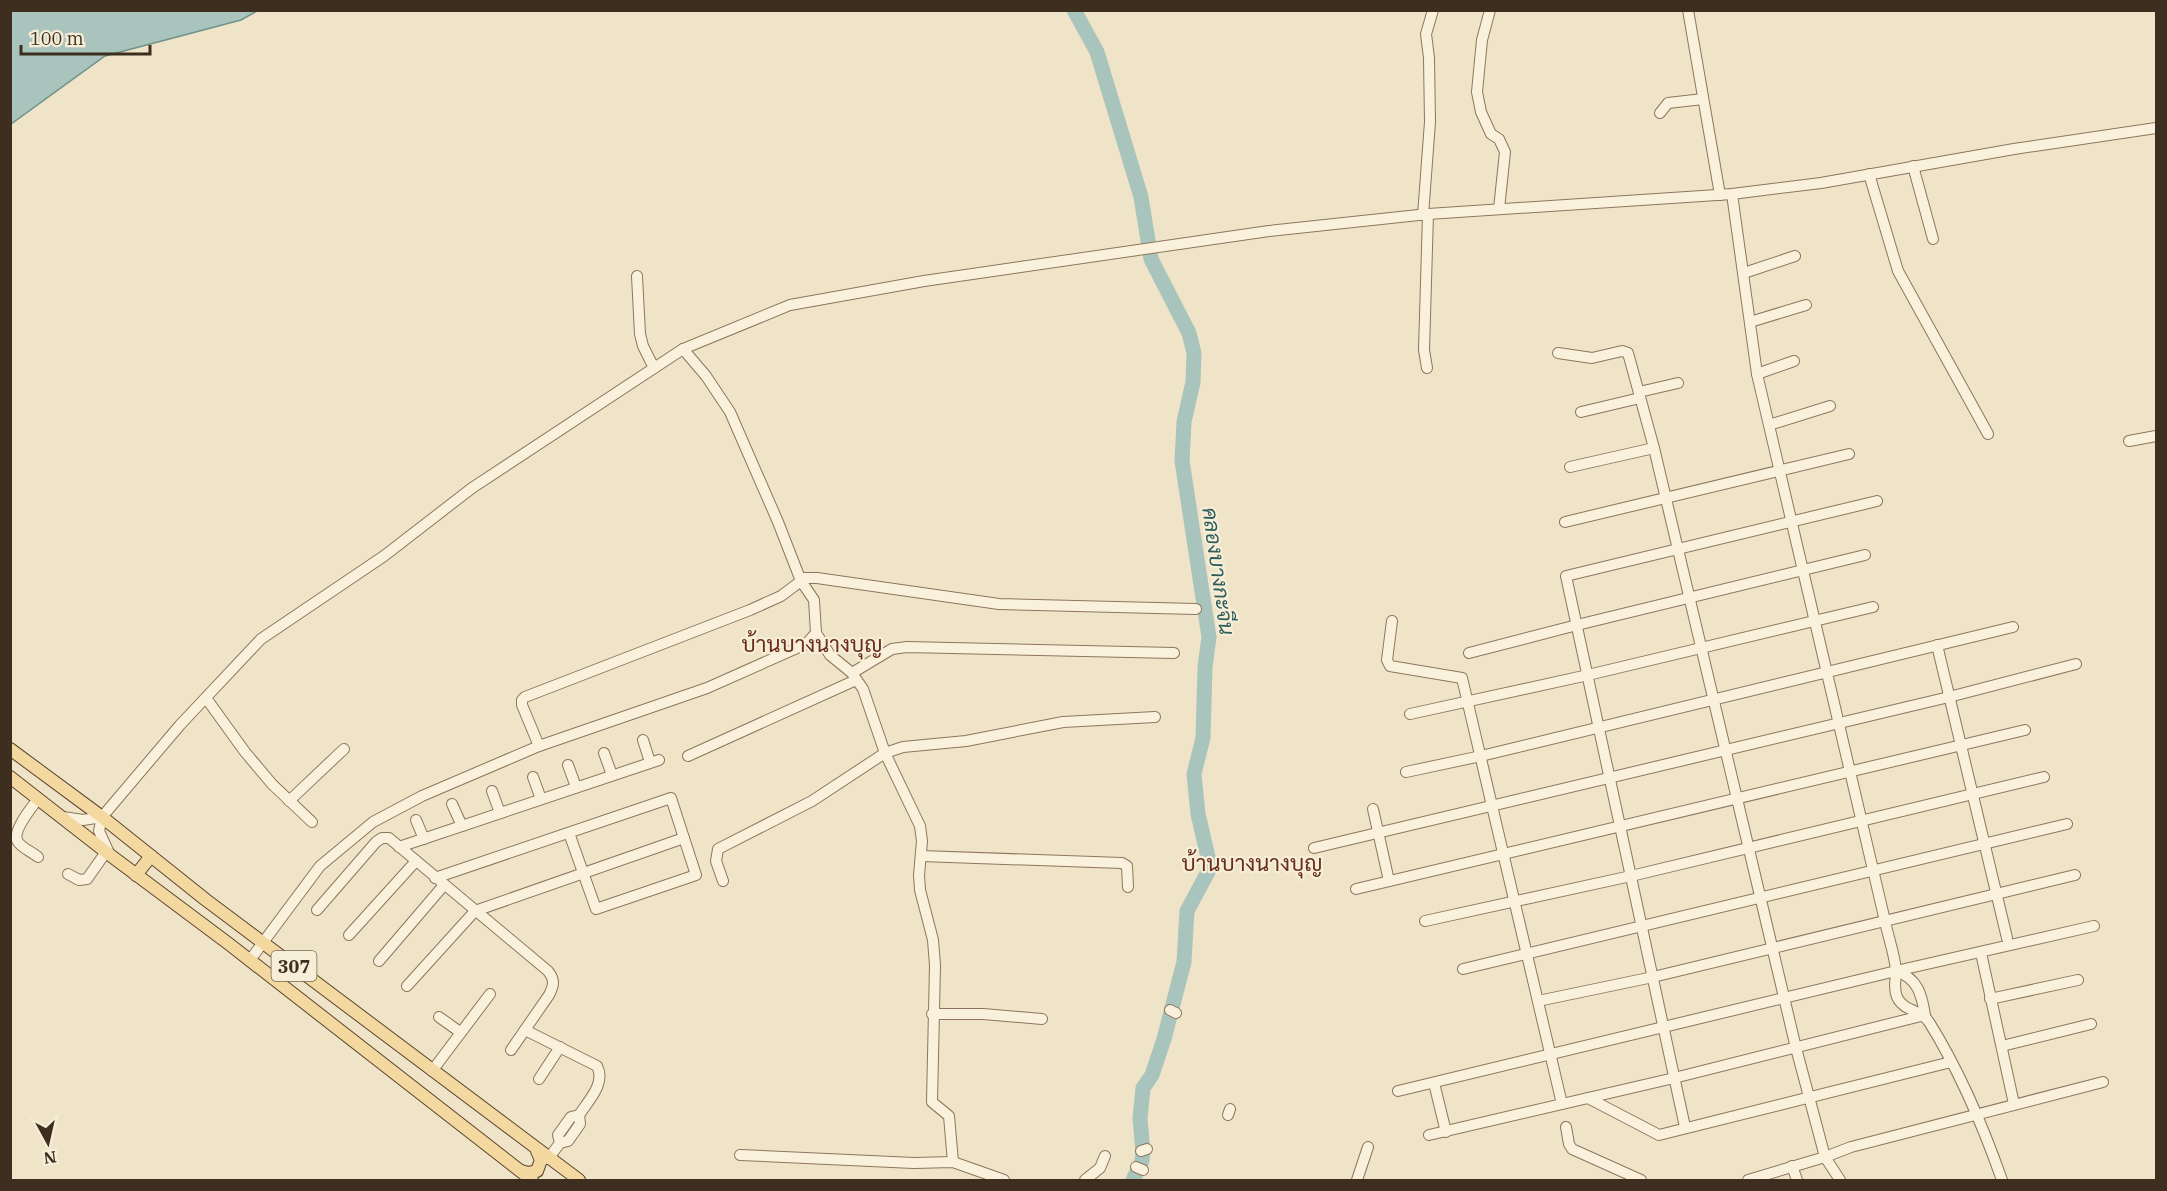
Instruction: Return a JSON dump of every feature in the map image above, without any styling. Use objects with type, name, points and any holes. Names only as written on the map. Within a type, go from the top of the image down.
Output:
[{"type":"main road","name":"307","points":[[10,749],[102,817],[262,943],[577,1180]]},
{"type":"main road","name":"307","points":[[10,777],[108,854],[250,960],[532,1180]]},
{"type":"main road","points":[[136,875],[151,856]]},
{"type":"main road","points":[[521,1171],[528,1173],[537,1171],[541,1160],[537,1151]]},
{"type":"main road","points":[[565,1180],[577,1180]]},
{"type":"street","points":[[1428,368],[1424,350],[1430,122],[1429,58],[1426,34],[1433,10]]},
{"type":"street","points":[[1490,10],[1482,40],[1477,92],[1484,119],[1491,134],[1500,139],[1505,152],[1499,209]]},
{"type":"street","points":[[1688,10],[1720,195]]},
{"type":"street","points":[[1660,113],[1668,103],[1703,99]]},
{"type":"street","points":[[68,874],[79,880],[87,879],[108,854],[99,831],[102,817],[180,725],[261,639],[384,556],[472,488],[683,349],[790,305],[924,281],[1269,231],[1499,209],[1732,194],[2157,128]]},
{"type":"street","points":[[1913,166],[1933,239]]},
{"type":"street","points":[[1869,174],[1898,271],[1988,434]]},
{"type":"street","points":[[1732,194],[1757,374],[1874,871],[1896,971],[1893,986],[1904,1007],[1925,1016]]},
{"type":"street","points":[[1744,273],[1795,256]]},
{"type":"street","points":[[637,276],[640,334],[654,369]]},
{"type":"street","points":[[1750,322],[1806,305]]},
{"type":"street","points":[[683,349],[706,376],[730,412],[801,580],[814,600],[816,633],[831,655],[854,676],[863,690],[885,753],[920,826],[922,841],[920,890],[933,940],[935,966],[932,1102],[949,1116],[953,1162]]},
{"type":"street","points":[[1558,353],[1592,358],[1622,351],[1628,353],[1654,448],[1796,1048],[1825,1157],[1840,1180]]},
{"type":"street","points":[[1757,374],[1794,361]]},
{"type":"street","points":[[1581,412],[1678,383]]},
{"type":"street","points":[[1769,425],[1830,406]]},
{"type":"street","points":[[2129,441],[2157,436]]},
{"type":"street","points":[[1570,467],[1654,448]]},
{"type":"street","points":[[1565,522],[1849,454]]},
{"type":"street","points":[[1685,1127],[1566,576],[1877,501]]},
{"type":"street","points":[[1469,653],[1865,555]]},
{"type":"street","points":[[539,746],[522,705],[525,697],[750,610],[781,596],[801,580],[817,578],[999,604],[1196,609]]},
{"type":"street","points":[[1410,714],[1702,649],[1873,607]]},
{"type":"street","points":[[1392,621],[1387,660],[1390,666],[1462,678],[1562,1104]]},
{"type":"street","points":[[1406,772],[1481,756],[2013,627]]},
{"type":"street","points":[[250,960],[320,866],[373,822],[422,796],[539,746],[707,688],[806,644],[816,633]]},
{"type":"street","points":[[1937,645],[2007,938]]},
{"type":"street","points":[[688,756],[854,676],[892,649],[907,647],[1174,653]]},
{"type":"street","points":[[1314,848],[1949,697],[2076,664]]},
{"type":"street","points":[[206,698],[245,752],[289,801],[312,822]]},
{"type":"street","points":[[723,881],[716,861],[718,849],[812,801],[885,753],[903,747],[966,741],[1063,722],[1155,717]]},
{"type":"street","points":[[1356,889],[2025,730]]},
{"type":"street","points":[[399,847],[654,761],[643,740]]},
{"type":"street","points":[[289,801],[344,749]]},
{"type":"street","points":[[604,753],[612,775]]},
{"type":"street","points":[[568,765],[576,788]]},
{"type":"street","points":[[533,777],[541,799]]},
{"type":"street","points":[[1425,921],[1631,876],[2044,777]]},
{"type":"street","points":[[492,791],[500,813]]},
{"type":"street","points":[[435,878],[671,798],[696,875],[596,909],[569,833]]},
{"type":"street","points":[[38,799],[18,828],[16,838],[19,843],[38,856]]},
{"type":"street","points":[[452,804],[462,826]]},
{"type":"street","points":[[1373,809],[1389,881]]},
{"type":"street","points":[[60,816],[83,820],[102,817]]},
{"type":"street","points":[[416,820],[424,838]]},
{"type":"street","points":[[1463,969],[2067,825]]},
{"type":"street","points":[[317,910],[382,838],[389,838],[548,971],[553,978],[553,988],[549,995],[511,1050]]},
{"type":"street","points":[[407,986],[475,911],[684,838]]},
{"type":"street","points":[[921,856],[1122,863],[1127,866],[1128,887]]},
{"type":"street","points":[[349,935],[416,861]]},
{"type":"street","points":[[1538,1001],[1653,977],[2075,875]]},
{"type":"street","points":[[379,962],[444,885]]},
{"type":"street","points":[[1398,1091],[1896,971],[2094,926]]},
{"type":"street","points":[[1981,953],[2014,1104]]},
{"type":"street","points":[[1896,971],[1907,975],[1920,990],[1925,1016],[1952,1062],[2002,1180]]},
{"type":"street","points":[[1990,999],[2078,980]]},
{"type":"street","points":[[432,1071],[490,994]]},
{"type":"street","points":[[933,1014],[982,1014],[1042,1019]]},
{"type":"street","points":[[1429,1136],[1925,1016]]},
{"type":"street","points":[[439,1017],[460,1032]]},
{"type":"street","points":[[2002,1046],[2091,1024]]},
{"type":"street","points":[[525,1030],[593,1063],[601,1075],[600,1083],[579,1114],[571,1117],[558,1135],[560,1143],[548,1159]]},
{"type":"street","points":[[539,1079],[560,1047]]},
{"type":"street","points":[[1588,1098],[1655,1135],[1952,1062]]},
{"type":"street","points":[[1748,1180],[1851,1147],[2103,1082]]},
{"type":"street","points":[[1434,1083],[1446,1132]]},
{"type":"street","points":[[1566,1127],[1572,1149],[1641,1180]]},
{"type":"street","points":[[1357,1180],[1368,1147]]},
{"type":"street","points":[[740,1155],[914,1163],[953,1162],[1000,1180]]},
{"type":"street","points":[[1085,1180],[1100,1168],[1105,1156]]},
{"type":"street","points":[[1792,1166],[1797,1180]]},
{"type":"water","points":[[11,10],[257,11],[241,20],[105,56],[11,124]]},
{"type":"waterway","name":"คลองบางกะจีน","points":[[1074,10],[1097,52],[1141,197],[1151,259],[1189,333],[1194,353],[1193,382],[1184,422],[1182,461],[1209,637],[1205,667],[1203,738],[1194,774],[1198,814],[1209,870],[1187,911],[1184,962],[1164,1039],[1152,1075],[1143,1088],[1140,1118],[1143,1152],[1142,1161],[1133,1180]]},
{"type":"district","name":"บ้านบางนางบุญ","points":[[812,643]]},
{"type":"district","name":"บ้านบางนางบุญ","points":[[1252,862]]}]
